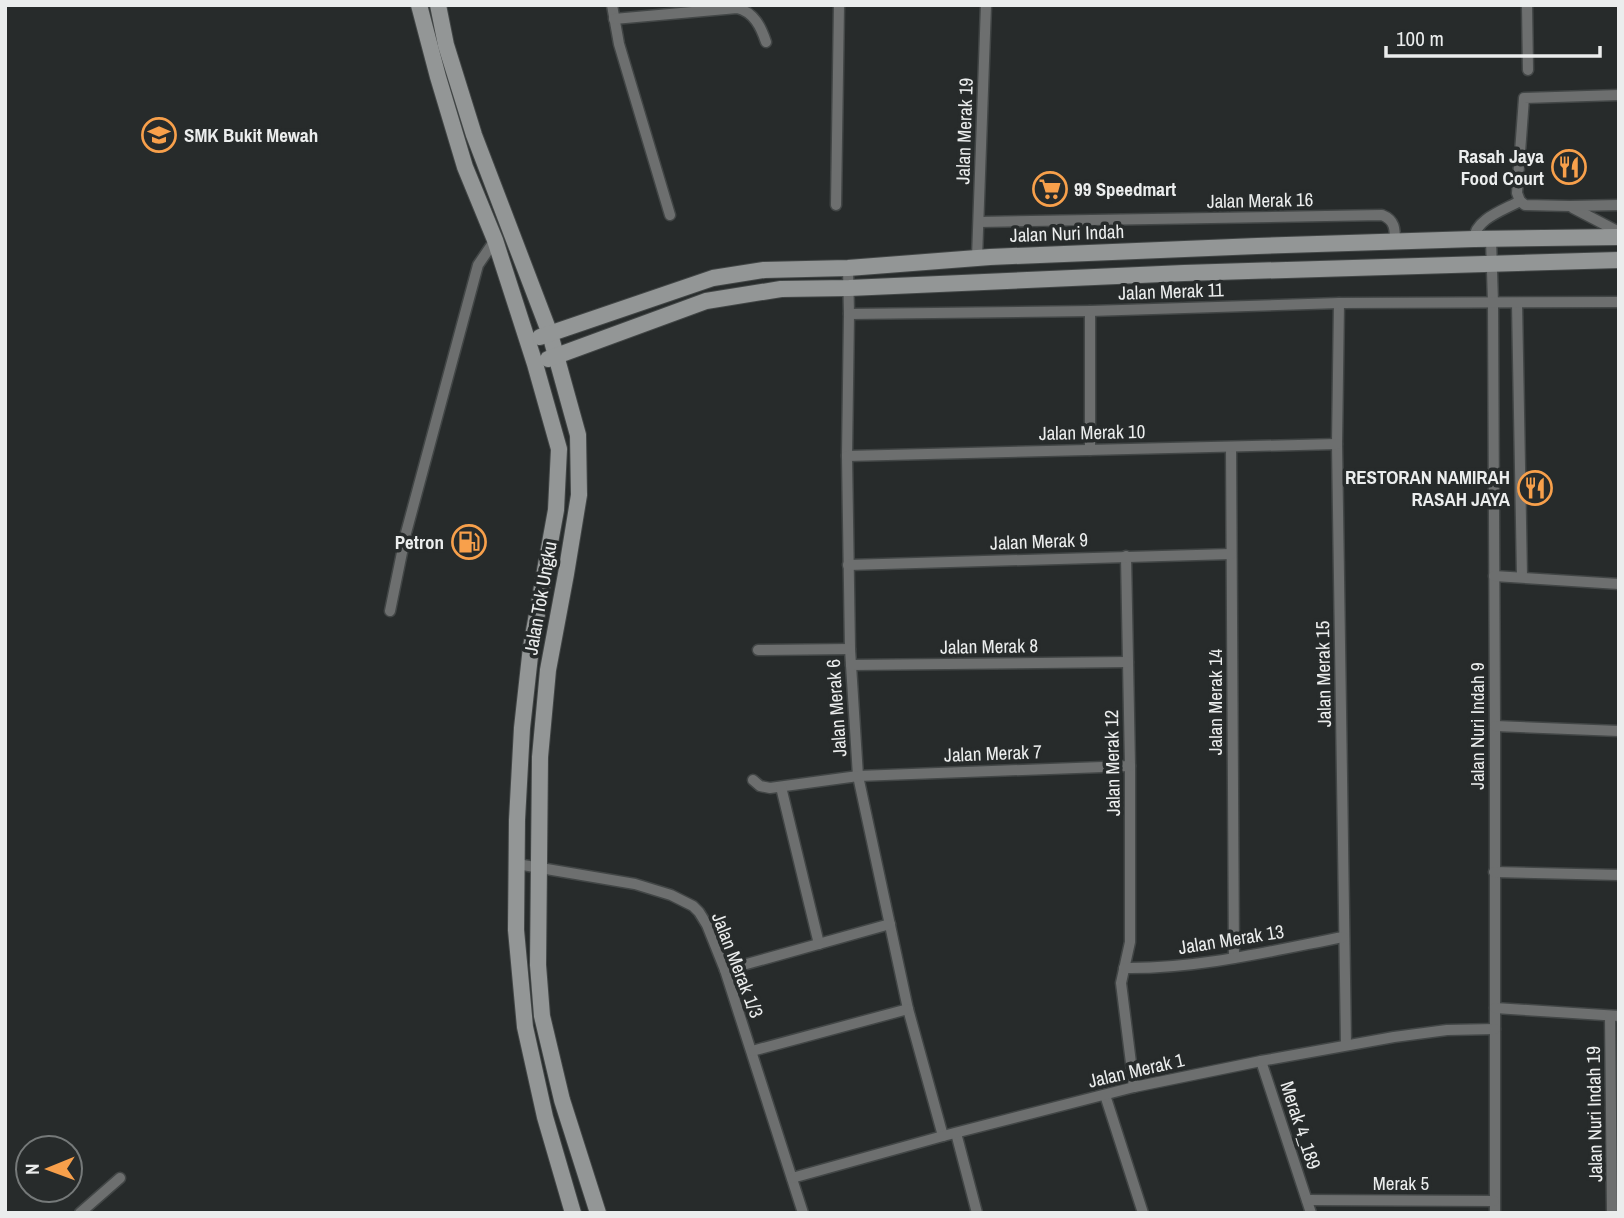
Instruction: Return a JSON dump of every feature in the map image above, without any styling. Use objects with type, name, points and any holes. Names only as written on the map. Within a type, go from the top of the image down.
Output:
[{"type":"main road","name":"Jalan Tok Ungku","points":[[419,5],[465,167],[495,240],[559,449],[556,510],[531,647],[522,728],[517,820],[516,930],[525,1027],[545,1117],[573,1213]]},
{"type":"main road","name":"Jalan Tok Ungku","points":[[438,5],[446,45],[474,135],[550,334],[578,435],[579,495],[548,670],[540,757],[538,965],[542,1016],[562,1100],[598,1213]]},
{"type":"main road","name":"Jalan Nuri Indah","points":[[528,342],[713,278],[764,270],[848,268],[977,258],[1619,235]]},
{"type":"main road","points":[[535,364],[706,301],[781,289],[1619,260]]},
{"type":"street","points":[[612,5],[619,44],[670,215]]},
{"type":"street","points":[[836,205],[839,5]]},
{"type":"street","name":"Jalan Merak 19","points":[[977,258],[986,5]]},
{"type":"street","points":[[1527,5],[1528,70]]},
{"type":"street","points":[[614,19],[737,8],[744,10],[757,21],[766,42]]},
{"type":"street","points":[[1619,95],[1524,97],[1517,193],[1525,205],[1619,205]]},
{"type":"street","points":[[1474,239],[1477,228],[1484,221],[1520,201]]},
{"type":"street","points":[[1570,206],[1619,235]]},
{"type":"street","name":"Jalan Merak 16","points":[[979,222],[1382,215],[1393,222],[1395,242]]},
{"type":"street","name":"Jalan Nuri Indah 9","points":[[1491,239],[1495,1207]]},
{"type":"street","points":[[390,611],[406,533],[478,265],[495,240]]},
{"type":"street","name":"Jalan Merak 6","points":[[848,268],[848,565],[858,776],[908,1009],[943,1136]]},
{"type":"street","name":"Jalan Merak 11","points":[[849,314],[1090,311],[1339,303],[1619,302]]},
{"type":"street","name":"Jalan Merak 15","points":[[1339,303],[1337,444],[1346,1045]]},
{"type":"street","points":[[1517,303],[1522,578]]},
{"type":"street","points":[[1090,311],[1090,450]]},
{"type":"street","name":"Jalan Merak 10","points":[[848,456],[1337,444]]},
{"type":"street","name":"Jalan Merak 14","points":[[1231,447],[1234,958]]},
{"type":"street","name":"Jalan Merak 9","points":[[848,565],[1231,554]]},
{"type":"street","name":"Jalan Merak 12","points":[[1126,556],[1130,942],[1121,983],[1134,1087]]},
{"type":"street","points":[[1494,576],[1619,584]]},
{"type":"street","points":[[758,650],[850,649]]},
{"type":"street","name":"Jalan Merak 8","points":[[851,665],[1128,662]]},
{"type":"street","points":[[1495,726],[1619,731]]},
{"type":"street","name":"Jalan Merak 7","points":[[781,787],[858,776],[1130,765]]},
{"type":"street","points":[[752,780],[760,786],[781,787],[819,944]]},
{"type":"street","name":"Jalan Merak 1/3","points":[[517,864],[635,884],[671,895],[699,912],[725,970],[803,1213]]},
{"type":"street","points":[[1494,872],[1619,875]]},
{"type":"street","points":[[725,970],[890,924]]},
{"type":"street","name":"Jalan Merak 13","points":[[1124,968],[1153,969],[1234,958],[1343,937]]},
{"type":"street","points":[[1495,1007],[1614,1016]]},
{"type":"street","points":[[752,1051],[908,1009]]},
{"type":"street","name":"Jalan Nuri Indah 19","points":[[1612,1213],[1615,1125],[1614,1016]]},
{"type":"street","name":"Jalan Merak 1","points":[[792,1178],[1134,1087],[1346,1045],[1447,1030],[1495,1029]]},
{"type":"street","name":"Merak 4_189","points":[[1261,1062],[1311,1213]]},
{"type":"street","points":[[1105,1095],[1143,1213]]},
{"type":"street","points":[[956,1133],[977,1213]]},
{"type":"street","points":[[80,1213],[120,1178]]},
{"type":"street","name":"Merak 5","points":[[1307,1200],[1495,1207]]},
{"type":"place","name":"SMK Bukit Mewah","points":[[159,135]]},
{"type":"place","name":"Rasah Jaya Food Court","points":[[1569,167]]},
{"type":"place","name":"99 Speedmart","points":[[1050,189]]},
{"type":"place","name":"RESTORAN NAMIRAH RASAH JAYA","points":[[1535,488]]},
{"type":"place","name":"Petron","points":[[469,542]]}]
